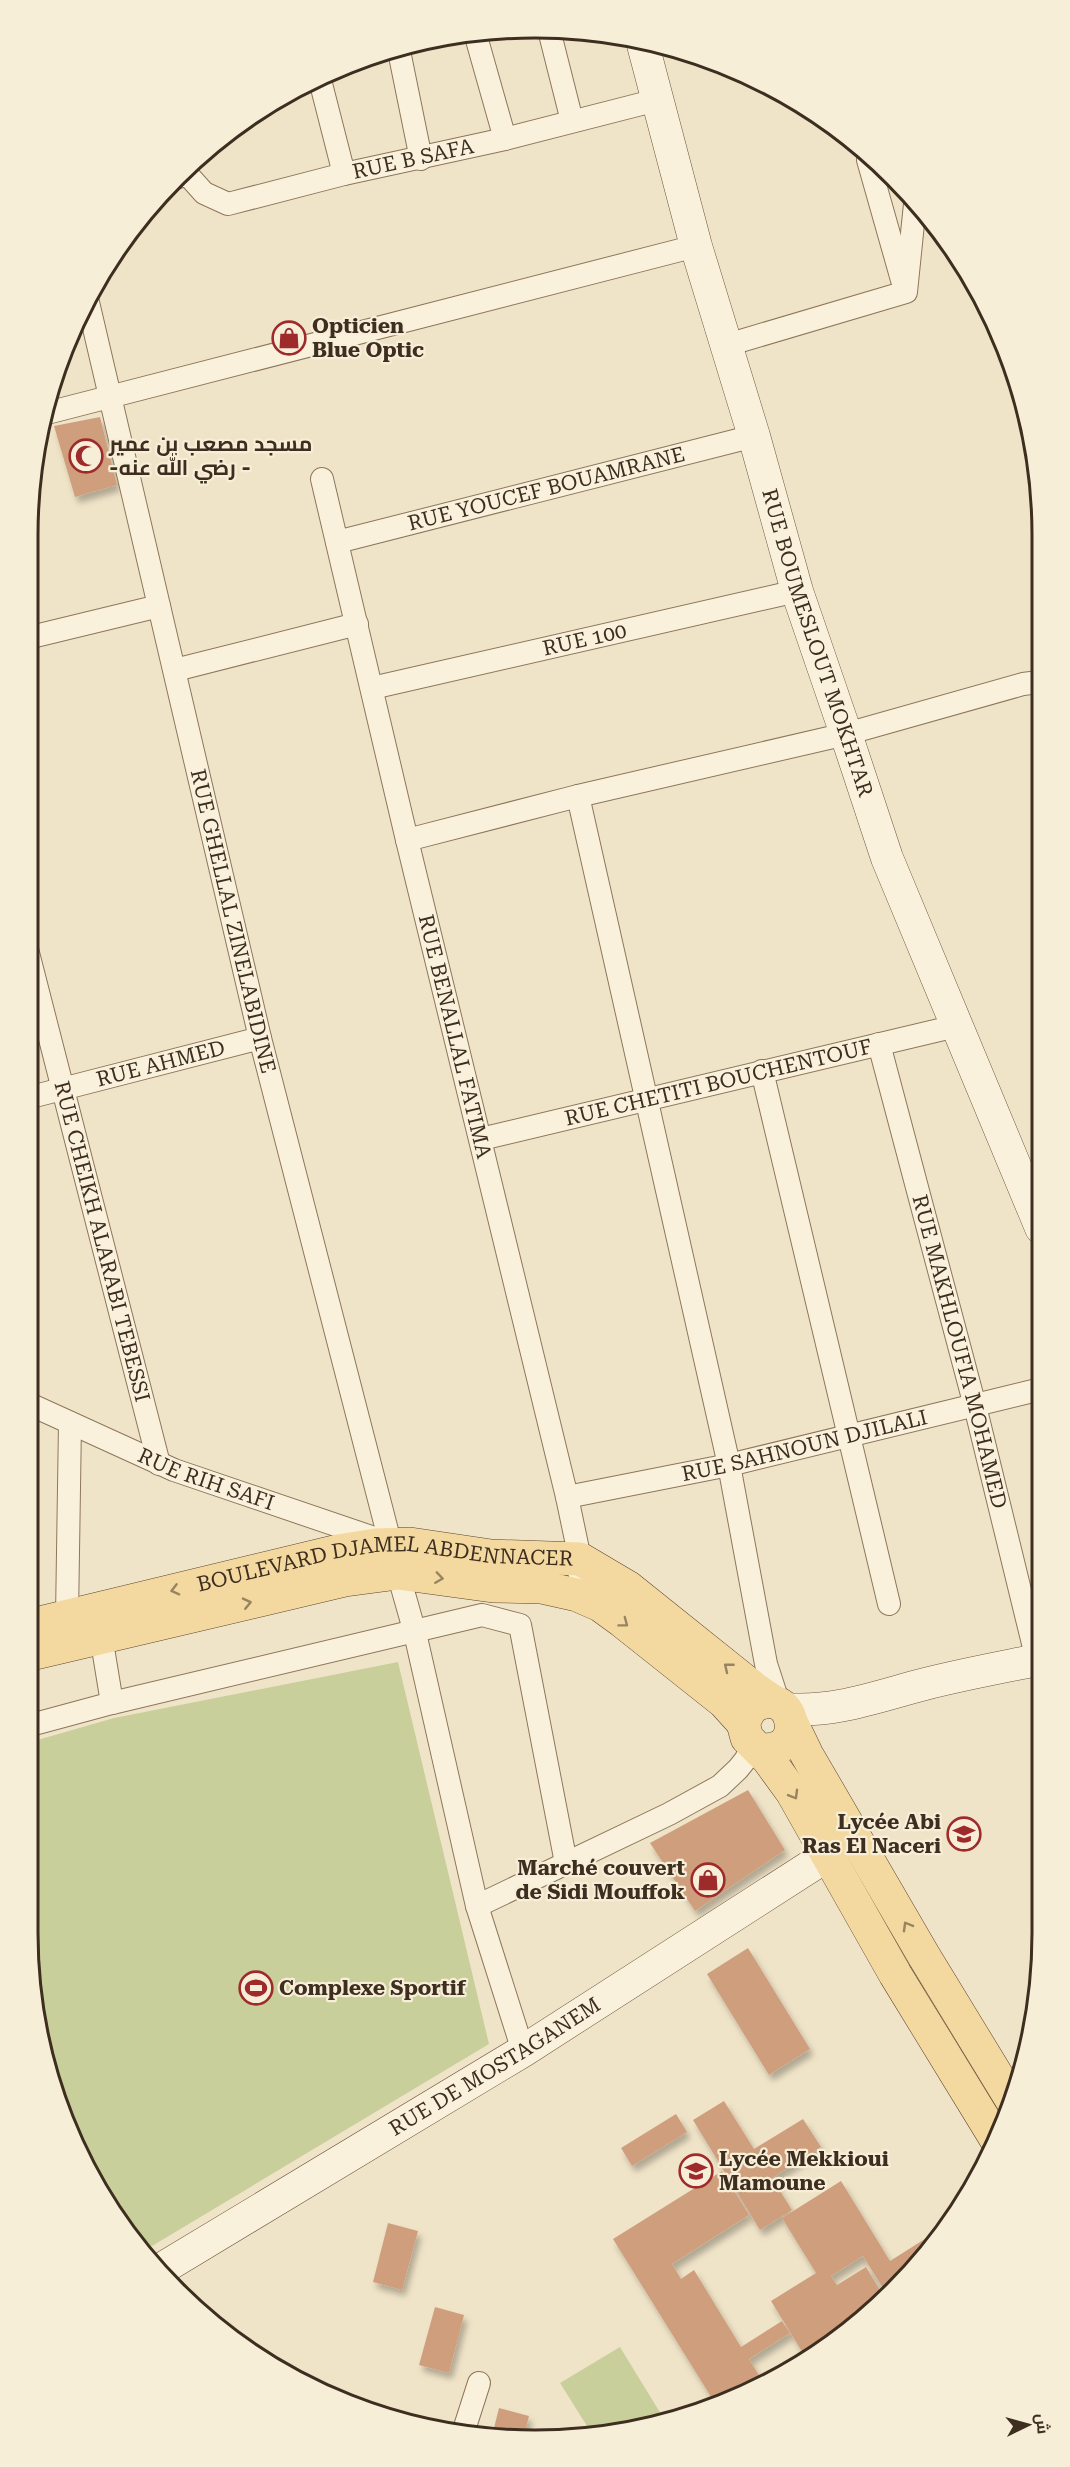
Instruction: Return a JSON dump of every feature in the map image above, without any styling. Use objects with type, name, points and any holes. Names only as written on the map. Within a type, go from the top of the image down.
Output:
[{"type":"main road","name":"BOULEVARD DJAMEL ABDENNACER","points":[[38,1651],[345,1580],[394,1558],[432,1546],[491,1556],[580,1559],[629,1588],[755,1689],[774,1725],[785,1781],[896,1974],[991,2131]]},
{"type":"main road","name":"BOULEVARD DJAMEL ABDENNACER","points":[[38,1624],[338,1551],[394,1558],[486,1586],[541,1587],[577,1595],[600,1605],[724,1702],[774,1725],[807,1755],[924,1956],[1006,2091]]},
{"type":"main road","points":[[896,1974],[912,1974],[921,1966],[924,1956]]},
{"type":"main road","points":[[929,2028],[944,2028],[955,2019],[958,2012]]},
{"type":"main road","points":[[963,2084],[972,2069],[990,2064]]},
{"type":"street","points":[[551,38],[572,121]]},
{"type":"street","points":[[477,41],[505,139]]},
{"type":"street","name":"RUE BOUMESLOUT MOKHTAR","points":[[644,50],[696,246],[798,591],[887,858],[957,1026],[1032,1186]]},
{"type":"street","points":[[400,56],[421,159]]},
{"type":"street","points":[[322,86],[344,174]]},
{"type":"street","name":"RUE B SAFA","points":[[188,178],[204,193],[228,204],[344,174],[505,139],[657,100]]},
{"type":"street","points":[[870,168],[906,292]]},
{"type":"street","points":[[906,292],[914,213]]},
{"type":"street","points":[[53,412],[696,246]]},
{"type":"street","points":[[727,345],[906,292]]},
{"type":"street","name":"RUE GHELLAL ZINELABIDINE","points":[[90,312],[260,1038],[415,1633],[477,1906],[523,2051]]},
{"type":"street","name":"RUE YOUCEF BOUAMRANE","points":[[337,542],[754,436]]},
{"type":"street","name":"RUE BENALLAL FATIMA","points":[[322,479],[407,840],[567,1497],[580,1559],[577,1595]]},
{"type":"street","name":"RUE 100","points":[[372,688],[798,591]]},
{"type":"street","points":[[38,635],[159,606]]},
{"type":"street","points":[[175,670],[357,624]]},
{"type":"street","points":[[407,840],[578,796],[846,734],[1032,683]]},
{"type":"street","points":[[578,796],[729,1465],[766,1664],[774,1725]]},
{"type":"street","name":"RUE CHEIKH ALARABI TEBESSI","points":[[38,992],[159,1464]]},
{"type":"street","name":"RUE CHETITI BOUCHENTOUF","points":[[481,1139],[957,1026]]},
{"type":"street","name":"RUE AHMED","points":[[38,1095],[260,1038]]},
{"type":"street","name":"RUE MAKHLOUFIA MOHAMED","points":[[879,1044],[1032,1622]]},
{"type":"street","points":[[762,1071],[889,1604]]},
{"type":"street","name":"RUE SAHNOUN DJILALI","points":[[567,1497],[729,1465],[1032,1391]]},
{"type":"street","name":"RUE RIH SAFI","points":[[38,1408],[159,1464],[394,1558]]},
{"type":"street","points":[[67,1617],[70,1423]]},
{"type":"street","points":[[38,1723],[112,1703],[415,1633],[482,1615],[520,1625],[567,1863]]},
{"type":"street","points":[[101,1636],[112,1703]]},
{"type":"street","points":[[477,1906],[669,1814],[720,1786],[738,1769],[774,1725],[1032,1658]]},
{"type":"street","name":"RUE DE MOSTAGANEM","points":[[166,2266],[523,2051],[828,1855]]},
{"type":"street","points":[[466,2424],[479,2384]]},
{"type":"green space","name":"Complexe Sportif","points":[[398,1662],[489,2044],[150,2247],[104,2181],[75,2122],[54,2061],[42,1997],[39,1965],[38,1740],[114,1718]]},
{"type":"green space","points":[[620,2347],[661,2414],[587,2426],[560,2383]]},
{"type":"building","name":"مسجد مصعب بن عمير -رضي الله عنه -","points":[[100,417],[117,485],[75,497],[54,426]]},
{"type":"building","name":"Marché couvert de Sidi Mouffok","points":[[748,1790],[785,1850],[695,1911],[650,1843]]},
{"type":"building","points":[[748,1948],[810,2049],[769,2075],[707,1974]]},
{"type":"building","points":[[724,2101],[754,2149],[803,2119],[821,2147],[772,2178],[792,2210],[760,2230],[693,2120]]},
{"type":"building","points":[[676,2114],[687,2132],[632,2166],[621,2148]]},
{"type":"building","points":[[722,2171],[749,2215],[672,2264],[681,2279],[694,2270],[741,2347],[782,2321],[790,2333],[749,2359],[759,2376],[711,2397],[613,2239]]},
{"type":"building","points":[[841,2181],[890,2261],[928,2237],[883,2288],[863,2256],[831,2276],[837,2285],[866,2267],[880,2290],[838,2327],[802,2352],[771,2301],[816,2273],[782,2218]]},
{"type":"building","points":[[388,2223],[418,2231],[402,2290],[373,2282]]},
{"type":"building","points":[[435,2307],[464,2315],[449,2373],[419,2365]]},
{"type":"building","points":[[499,2408],[529,2416],[525,2429],[494,2427]]},
{"type":"place","name":"Opticien Blue Optic","points":[[289,338]]},
{"type":"place","name":"مسجد مصعب بن عمير -رضي الله عنه -","points":[[86,456]]},
{"type":"place","name":"Lycée Abi Ras El Naceri","points":[[964,1834]]},
{"type":"place","name":"Marché couvert de Sidi Mouffok","points":[[708,1880]]},
{"type":"place","name":"Complexe Sportif","points":[[256,1988]]},
{"type":"place","name":"Lycée Mekkioui Mamoune","points":[[696,2171]]}]
